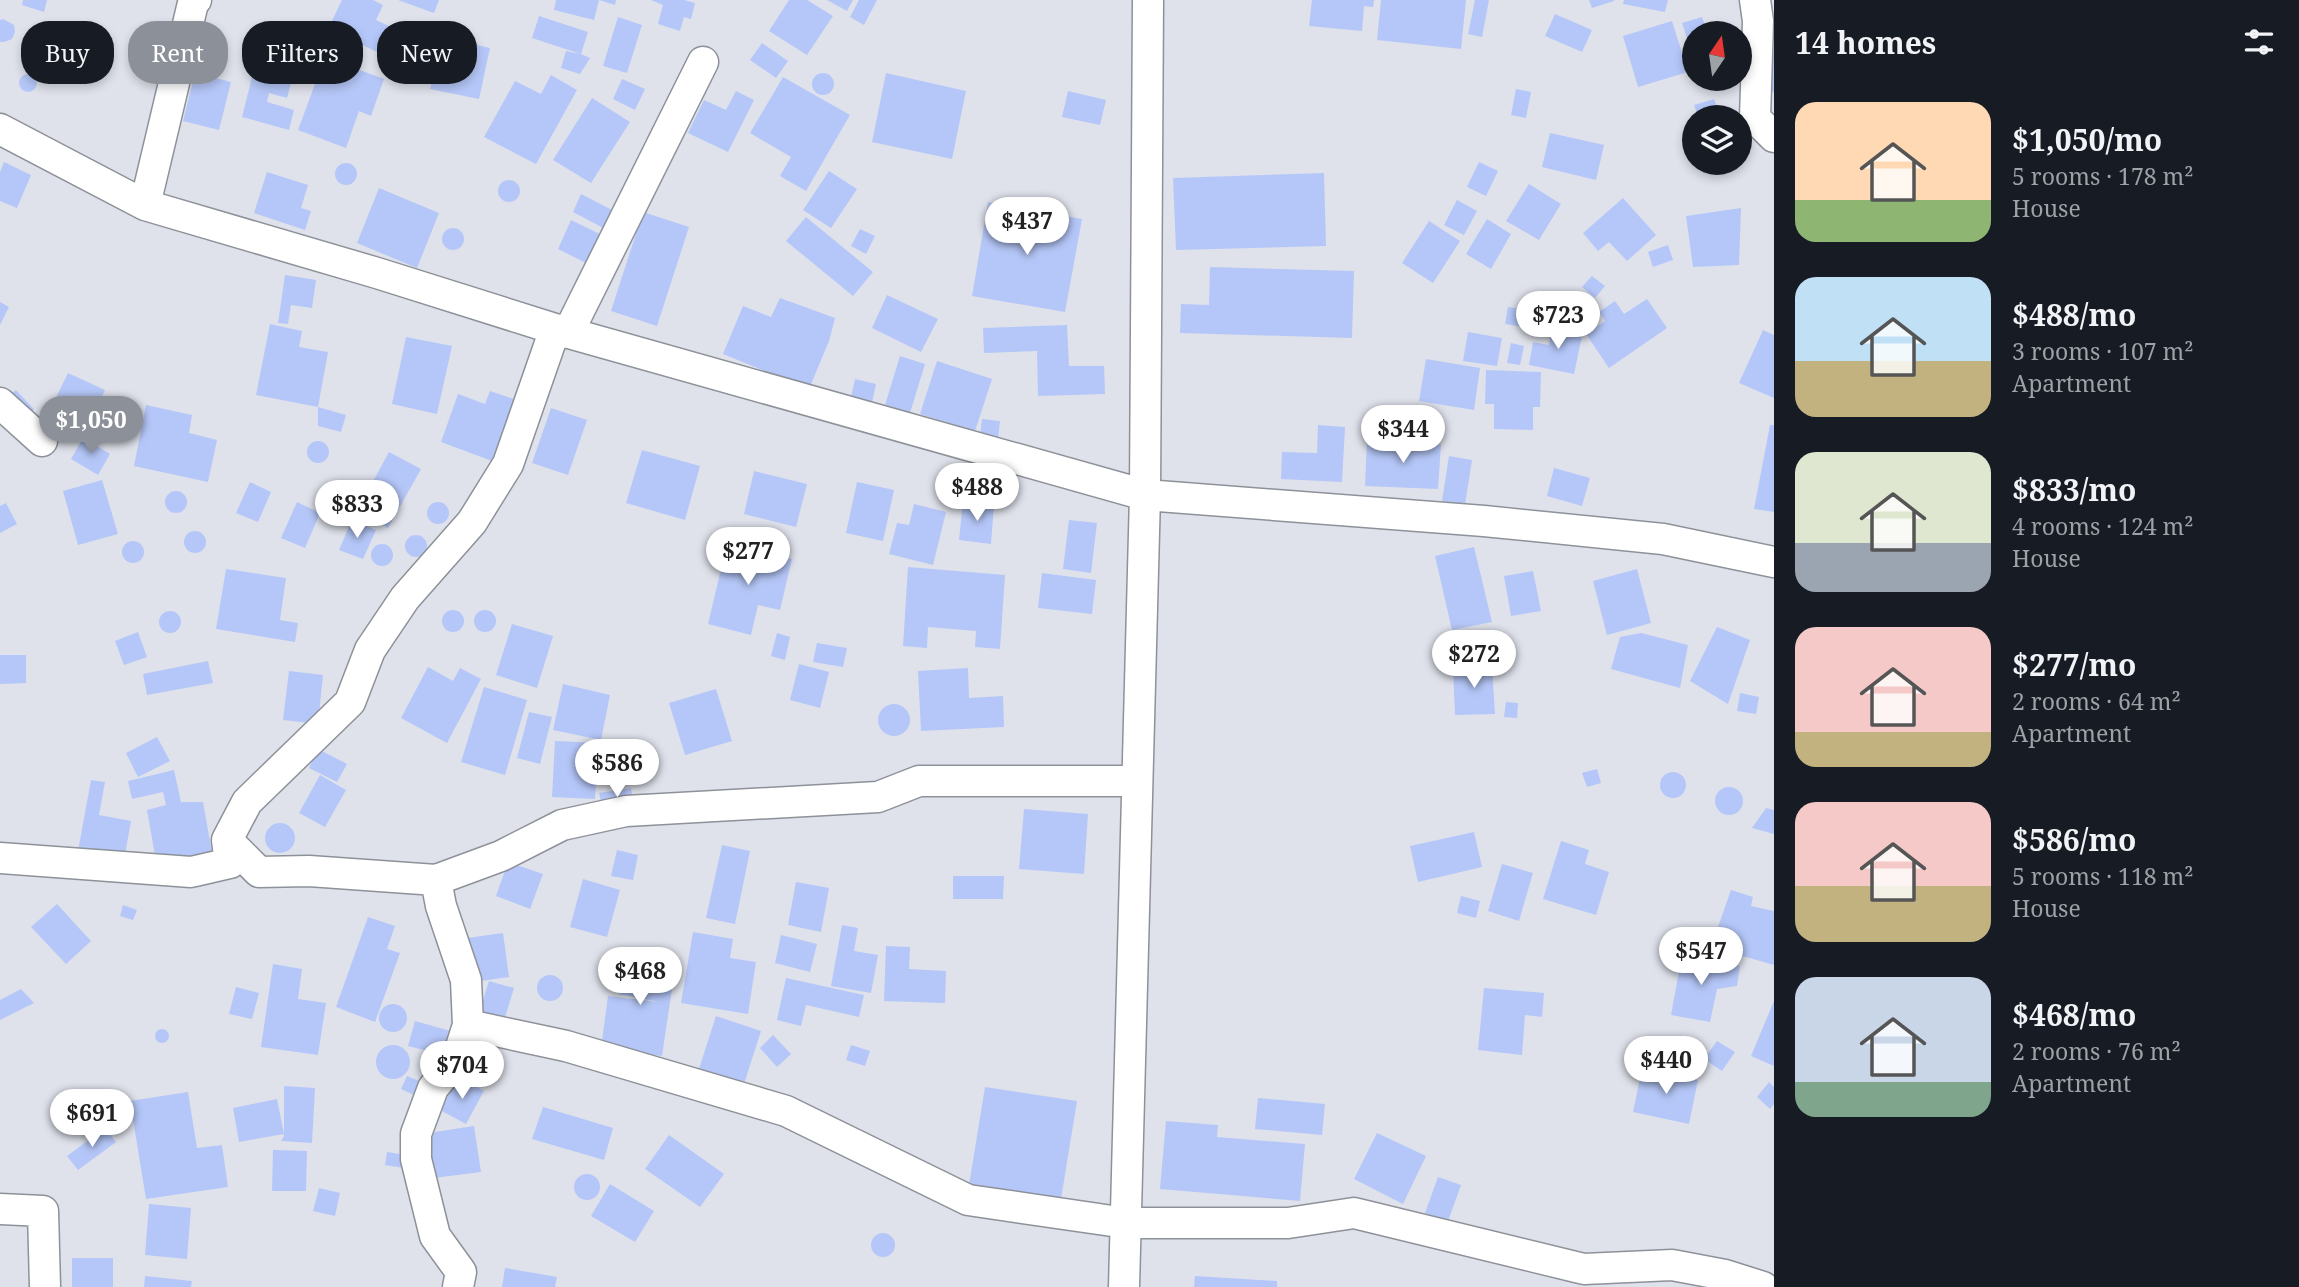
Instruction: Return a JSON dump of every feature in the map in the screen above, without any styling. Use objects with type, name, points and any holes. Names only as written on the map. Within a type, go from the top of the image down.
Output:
[{"type":"street","points":[[145,205],[193,3],[196,0]]},
{"type":"street","points":[[1124,1287],[1145,495],[1148,0]]},
{"type":"street","points":[[1755,0],[1758,21],[1755,118],[1774,136]]},
{"type":"street","points":[[0,858],[191,872],[230,863],[227,841],[247,802],[350,702],[370,650],[405,598],[472,522],[508,464],[561,331],[703,62]]},
{"type":"street","points":[[0,129],[145,205],[377,272],[561,331],[1145,495],[1485,521],[1663,539],[1774,562]]},
{"type":"street","points":[[0,403],[42,441]]},
{"type":"street","points":[[227,841],[260,872],[309,871],[436,880],[501,856],[562,825],[626,811],[878,797],[919,781],[1136,781]]},
{"type":"street","points":[[436,880],[441,905],[466,980],[468,1025],[457,1059],[433,1088],[416,1134],[416,1158],[435,1236],[461,1272],[458,1287]]},
{"type":"street","points":[[468,1025],[566,1046],[786,1111],[968,1199],[1126,1223],[1288,1223],[1354,1213],[1584,1269],[1672,1265],[1725,1275],[1763,1287]]},
{"type":"street","points":[[0,1209],[43,1211],[45,1287]]},
{"type":"building","points":[[23,0],[47,0],[44,12],[22,5]]},
{"type":"building","points":[[342,0],[373,0],[383,5],[376,20],[378,21],[377,52],[363,45],[363,21],[332,21]]},
{"type":"building","points":[[398,0],[439,0],[434,13]]},
{"type":"building","points":[[556,0],[599,0],[594,20],[554,10]]},
{"type":"building","points":[[599,0],[616,0],[615,5]]},
{"type":"building","points":[[651,0],[684,0],[695,3],[691,19],[684,17],[680,31],[658,24],[663,5]]},
{"type":"building","points":[[789,0],[807,0],[833,16],[807,55],[769,31]]},
{"type":"building","points":[[827,0],[853,0],[847,11]]},
{"type":"building","points":[[859,0],[877,0],[864,25],[850,17]]},
{"type":"building","points":[[1312,0],[1374,0],[1373,7],[1364,6],[1362,31],[1309,26]]},
{"type":"building","points":[[1381,0],[1466,0],[1461,49],[1377,40]]},
{"type":"building","points":[[1475,0],[1489,0],[1482,37],[1468,34]]},
{"type":"building","points":[[1589,0],[1614,0],[1614,1],[1592,8]]},
{"type":"building","points":[[1624,0],[1668,0],[1665,12],[1623,4]]},
{"type":"building","points":[[1555,14],[1592,30],[1582,52],[1545,36]]},
{"type":"building","points":[[539,16],[588,32],[581,54],[532,38]]},
{"type":"building","points":[[618,17],[642,25],[627,73],[603,66]]},
{"type":"building","points":[[0,20],[14,25],[15,32],[12,39],[0,42]]},
{"type":"building","points":[[1672,21],[1682,53],[1682,74],[1638,87],[1623,36]]},
{"type":"building","points":[[762,43],[788,61],[776,78],[750,60]]},
{"type":"building","points":[[477,45],[490,48],[479,99],[430,89],[431,84],[477,84]]},
{"type":"building","points":[[566,51],[590,58],[580,74],[561,68]]},
{"type":"building","points":[[1774,54],[1774,92],[1766,95],[1769,55]]},
{"type":"building","points":[[363,71],[377,76],[377,84],[382,84],[371,116],[359,111],[346,148],[298,130],[315,84],[363,84]]},
{"type":"building","points":[[823,73],[831,76],[834,84],[831,92],[823,95],[815,92],[812,84],[815,76]]},
{"type":"building","points":[[886,73],[966,91],[952,159],[872,142]]},
{"type":"building","points":[[551,75],[577,90],[536,164],[484,137],[515,81],[541,94]]},
{"type":"building","points":[[21,76],[21,84],[37,84],[37,87],[32,92],[24,92],[19,87]]},
{"type":"building","points":[[783,77],[850,115],[806,191],[780,176],[791,157],[750,133]]},
{"type":"building","points":[[622,79],[645,89],[635,110],[613,99]]},
{"type":"building","points":[[231,82],[219,130],[183,121],[192,84]]},
{"type":"building","points":[[250,84],[291,84],[287,98],[269,93],[267,102],[294,110],[289,130],[242,117]]},
{"type":"building","points":[[1516,89],[1531,92],[1526,118],[1511,115]]},
{"type":"building","points":[[736,91],[754,100],[728,152],[688,133],[704,100],[726,110]]},
{"type":"building","points":[[1068,91],[1106,100],[1100,125],[1062,117]]},
{"type":"building","points":[[592,98],[630,122],[591,183],[553,160]]},
{"type":"building","points":[[1714,99],[1716,105],[1694,105]]},
{"type":"building","points":[[1550,133],[1604,145],[1596,180],[1542,167]]},
{"type":"building","points":[[4,162],[31,175],[17,208],[0,201],[0,172]]},
{"type":"building","points":[[1479,162],[1498,171],[1486,196],[1467,187]]},
{"type":"building","points":[[346,163],[354,166],[357,174],[354,182],[346,185],[338,182],[335,174],[338,166]]},
{"type":"building","points":[[829,171],[857,189],[831,228],[803,210]]},
{"type":"building","points":[[267,172],[308,185],[301,208],[311,211],[305,230],[254,213]]},
{"type":"building","points":[[1324,173],[1326,246],[1176,250],[1173,178]]},
{"type":"building","points":[[509,180],[517,183],[520,191],[517,199],[509,202],[501,199],[498,191],[501,183]]},
{"type":"building","points":[[1529,184],[1561,204],[1539,240],[1506,221]]},
{"type":"building","points":[[379,188],[439,213],[417,268],[357,243]]},
{"type":"building","points":[[581,194],[616,212],[607,230],[573,212]]},
{"type":"building","points":[[1623,198],[1656,235],[1627,261],[1609,242],[1598,251],[1583,233]]},
{"type":"building","points":[[1457,200],[1477,211],[1464,235],[1444,225]]},
{"type":"building","points":[[988,202],[1082,219],[1065,312],[972,296]]},
{"type":"building","points":[[1741,208],[1739,265],[1693,267],[1686,216]]},
{"type":"building","points":[[643,212],[689,227],[657,326],[611,311]]},
{"type":"building","points":[[806,217],[873,272],[853,296],[786,241]]},
{"type":"building","points":[[1487,219],[1511,234],[1491,269],[1466,254]]},
{"type":"building","points":[[571,220],[608,238],[594,267],[558,249]]},
{"type":"building","points":[[1429,221],[1460,241],[1433,283],[1402,263]]},
{"type":"building","points":[[453,228],[461,231],[464,239],[461,247],[453,250],[445,247],[442,239],[445,231]]},
{"type":"building","points":[[860,229],[875,236],[866,254],[851,246]]},
{"type":"building","points":[[1668,245],[1673,260],[1653,267],[1648,252]]},
{"type":"building","points":[[1210,267],[1354,271],[1352,338],[1180,333],[1181,304],[1209,305]]},
{"type":"building","points":[[285,275],[316,280],[312,308],[291,305],[288,324],[278,323]]},
{"type":"building","points":[[1592,276],[1605,286],[1595,298],[1582,287]]},
{"type":"building","points":[[887,295],[938,319],[921,352],[872,328]]},
{"type":"building","points":[[780,298],[835,318],[829,341],[809,389],[723,354],[743,306],[771,317]]},
{"type":"building","points":[[1647,299],[1667,328],[1609,368],[1586,334],[1605,321],[1599,312],[1615,301],[1624,314]]},
{"type":"building","points":[[0,302],[9,307],[0,325]]},
{"type":"building","points":[[1508,307],[1528,310],[1525,327],[1505,324]]},
{"type":"building","points":[[270,324],[302,331],[299,347],[328,352],[318,407],[256,395]]},
{"type":"building","points":[[1067,325],[1069,366],[1104,366],[1105,394],[1038,396],[1037,351],[984,353],[983,328]]},
{"type":"building","points":[[1553,325],[1583,331],[1574,374],[1529,365],[1533,342],[1549,345]]},
{"type":"building","points":[[1763,330],[1774,335],[1774,398],[1739,383]]},
{"type":"building","points":[[1468,332],[1502,338],[1497,366],[1463,361]]},
{"type":"building","points":[[406,337],[452,346],[437,414],[392,404]]},
{"type":"building","points":[[1511,343],[1524,346],[1520,365],[1507,363]]},
{"type":"building","points":[[900,356],[925,364],[910,413],[885,405]]},
{"type":"building","points":[[1426,359],[1480,368],[1474,410],[1419,401]]},
{"type":"building","points":[[937,361],[992,379],[975,431],[920,414]]},
{"type":"building","points":[[1486,370],[1541,372],[1540,407],[1533,407],[1533,430],[1494,429],[1494,404],[1485,404]]},
{"type":"building","points":[[68,373],[105,390],[83,438],[45,420]]},
{"type":"building","points":[[855,379],[876,384],[872,402],[851,397]]},
{"type":"building","points":[[16,390],[34,409],[26,417],[7,397]]},
{"type":"building","points":[[490,391],[514,399],[492,461],[441,442],[458,394],[485,404]]},
{"type":"building","points":[[146,405],[192,415],[189,433],[217,440],[208,482],[134,466]]},
{"type":"building","points":[[318,407],[346,415],[341,432],[318,426]]},
{"type":"building","points":[[551,408],[587,420],[568,475],[532,463]]},
{"type":"building","points":[[982,419],[1000,421],[998,439],[980,437]]},
{"type":"building","points":[[1318,425],[1345,427],[1342,482],[1281,479],[1282,452],[1317,453]]},
{"type":"building","points":[[1770,425],[1774,425],[1774,512],[1754,509]]},
{"type":"building","points":[[83,438],[110,454],[98,475],[71,459]]},
{"type":"building","points":[[318,441],[326,444],[329,452],[326,460],[318,463],[310,460],[307,452],[310,444]]},
{"type":"building","points":[[1367,441],[1441,444],[1438,489],[1365,486]]},
{"type":"building","points":[[642,450],[700,466],[685,520],[626,503]]},
{"type":"building","points":[[389,452],[421,469],[388,528],[357,511]]},
{"type":"building","points":[[1449,456],[1472,460],[1465,505],[1442,501]]},
{"type":"building","points":[[1554,468],[1590,478],[1582,506],[1547,496]]},
{"type":"building","points":[[754,471],[807,484],[796,527],[744,514]]},
{"type":"building","points":[[102,480],[118,534],[78,545],[63,491]]},
{"type":"building","points":[[250,482],[271,492],[258,522],[236,513]]},
{"type":"building","points":[[857,482],[894,490],[883,541],[846,533]]},
{"type":"building","points":[[176,491],[184,494],[187,502],[184,510],[176,513],[168,510],[165,502],[168,494]]},
{"type":"building","points":[[297,502],[320,513],[305,548],[281,538]]},
{"type":"building","points":[[438,502],[446,505],[449,513],[446,521],[438,524],[430,521],[427,513],[430,505]]},
{"type":"building","points":[[963,502],[994,505],[991,544],[959,540]]},
{"type":"building","points":[[6,503],[17,524],[0,533],[0,506]]},
{"type":"building","points":[[914,504],[946,512],[933,565],[889,554],[897,523],[909,525]]},
{"type":"building","points":[[352,520],[376,530],[363,559],[339,550]]},
{"type":"building","points":[[1069,520],[1097,523],[1091,573],[1063,569]]},
{"type":"building","points":[[195,531],[203,534],[206,542],[203,550],[195,553],[187,550],[184,542],[187,534]]},
{"type":"building","points":[[416,535],[424,538],[427,546],[424,554],[416,557],[408,554],[405,546],[408,538]]},
{"type":"building","points":[[133,541],[141,544],[144,552],[141,560],[133,563],[125,560],[122,552],[125,544]]},
{"type":"building","points":[[382,544],[390,547],[393,555],[390,563],[382,566],[374,563],[371,555],[374,547]]},
{"type":"building","points":[[727,544],[792,559],[780,610],[758,605],[751,635],[708,624]]},
{"type":"building","points":[[1474,547],[1492,622],[1452,630],[1435,556]]},
{"type":"building","points":[[908,567],[1005,575],[1000,649],[975,647],[976,631],[928,627],[927,648],[903,646]]},
{"type":"building","points":[[226,569],[286,578],[280,620],[298,623],[295,642],[216,629]]},
{"type":"building","points":[[1637,569],[1651,623],[1607,635],[1593,581]]},
{"type":"building","points":[[1533,571],[1541,611],[1511,616],[1504,576]]},
{"type":"building","points":[[1042,573],[1096,580],[1092,614],[1038,608]]},
{"type":"building","points":[[453,610],[461,613],[464,621],[461,629],[453,632],[445,629],[442,621],[445,613]]},
{"type":"building","points":[[485,610],[493,613],[496,621],[493,629],[485,632],[477,629],[474,621],[477,613]]},
{"type":"building","points":[[170,611],[178,614],[181,622],[178,630],[170,633],[162,630],[159,622],[162,614]]},
{"type":"building","points":[[512,624],[553,636],[537,688],[496,675]]},
{"type":"building","points":[[1717,627],[1750,640],[1728,704],[1690,681]]},
{"type":"building","points":[[138,632],[147,657],[124,665],[115,641]]},
{"type":"building","points":[[777,633],[790,637],[785,660],[771,656]]},
{"type":"building","points":[[1641,633],[1688,645],[1680,688],[1611,669],[1620,637]]},
{"type":"building","points":[[817,643],[847,648],[843,667],[813,662]]},
{"type":"building","points":[[0,655],[26,655],[26,683],[0,684]]},
{"type":"building","points":[[208,661],[213,683],[147,695],[143,674]]},
{"type":"building","points":[[799,664],[829,672],[820,708],[790,700]]},
{"type":"building","points":[[1492,665],[1495,714],[1455,715],[1453,667]]},
{"type":"building","points":[[428,667],[453,681],[460,668],[481,679],[447,743],[401,718]]},
{"type":"building","points":[[968,668],[969,698],[1003,696],[1004,727],[921,731],[918,671]]},
{"type":"building","points":[[289,671],[323,675],[318,724],[283,720]]},
{"type":"building","points":[[563,684],[610,695],[601,740],[553,730]]},
{"type":"building","points":[[484,687],[527,700],[505,775],[461,762]]},
{"type":"building","points":[[716,689],[732,741],[685,755],[669,703]]},
{"type":"building","points":[[1740,693],[1759,697],[1756,714],[1737,711]]},
{"type":"building","points":[[1506,702],[1518,703],[1517,718],[1504,717]]},
{"type":"building","points":[[894,704],[905,709],[910,720],[905,731],[894,736],[883,731],[878,720],[883,709]]},
{"type":"building","points":[[529,712],[552,717],[540,764],[517,758]]},
{"type":"building","points":[[157,737],[170,761],[138,777],[126,753]]},
{"type":"building","points":[[555,741],[598,743],[595,799],[552,797]]},
{"type":"building","points":[[318,749],[347,764],[337,782],[309,768]]},
{"type":"building","points":[[1597,769],[1601,783],[1587,787],[1582,773]]},
{"type":"building","points":[[174,770],[181,802],[203,802],[212,853],[156,861],[147,810],[166,805],[163,792],[132,799],[128,781]]},
{"type":"building","points":[[1673,772],[1682,776],[1686,785],[1682,794],[1673,798],[1664,794],[1660,785],[1664,776]]},
{"type":"building","points":[[320,775],[346,790],[325,827],[299,813]]},
{"type":"building","points":[[91,780],[105,782],[99,815],[131,821],[124,860],[78,851]]},
{"type":"building","points":[[1729,787],[1739,791],[1743,801],[1739,811],[1729,815],[1719,811],[1715,801],[1719,791]]},
{"type":"building","points":[[631,788],[634,804],[603,810],[599,793]]},
{"type":"building","points":[[1766,808],[1774,810],[1774,834],[1752,828]]},
{"type":"building","points":[[1024,809],[1088,814],[1084,874],[1019,869]]},
{"type":"building","points":[[280,823],[291,827],[295,838],[291,849],[280,853],[269,849],[265,838],[269,827]]},
{"type":"building","points":[[1474,832],[1482,867],[1418,882],[1410,846]]},
{"type":"building","points":[[1561,841],[1589,850],[1585,864],[1609,872],[1596,915],[1543,899]]},
{"type":"building","points":[[722,845],[750,851],[735,924],[706,918]]},
{"type":"building","points":[[617,850],[638,855],[633,880],[611,876]]},
{"type":"building","points":[[508,862],[543,874],[530,909],[496,896]]},
{"type":"building","points":[[1502,864],[1533,873],[1519,921],[1488,911]]},
{"type":"building","points":[[953,876],[1004,876],[1003,899],[953,899]]},
{"type":"building","points":[[583,879],[620,890],[607,937],[570,927]]},
{"type":"building","points":[[796,882],[829,888],[821,932],[788,925]]},
{"type":"building","points":[[1731,890],[1753,897],[1751,906],[1774,911],[1774,965],[1711,947]]},
{"type":"building","points":[[1461,896],[1480,901],[1476,918],[1457,913]]},
{"type":"building","points":[[57,904],[91,941],[66,964],[31,927]]},
{"type":"building","points":[[123,905],[137,910],[133,920],[120,916]]},
{"type":"building","points":[[368,917],[395,926],[387,949],[400,953],[375,1022],[336,1007]]},
{"type":"building","points":[[842,925],[858,928],[854,951],[878,955],[871,993],[831,986]]},
{"type":"building","points":[[693,932],[733,939],[730,958],[756,962],[748,1014],[681,1003]]},
{"type":"building","points":[[503,933],[509,977],[474,982],[467,938]]},
{"type":"building","points":[[781,935],[817,944],[810,972],[775,963]]},
{"type":"building","points":[[886,946],[910,947],[909,969],[946,971],[945,1003],[884,1001]]},
{"type":"building","points":[[624,954],[676,962],[662,1056],[601,1048],[608,996],[659,1002],[619,994]]},
{"type":"building","points":[[1682,955],[1740,966],[1737,986],[1717,989],[1710,1022],[1671,1015]]},
{"type":"building","points":[[273,964],[302,969],[298,999],[326,1003],[318,1055],[261,1047]]},
{"type":"building","points":[[550,975],[559,979],[563,988],[559,997],[550,1001],[541,997],[537,988],[541,979]]},
{"type":"building","points":[[786,978],[864,995],[859,1017],[806,1005],[801,1026],[777,1020]]},
{"type":"building","points":[[489,981],[514,988],[504,1021],[479,1013]]},
{"type":"building","points":[[236,987],[259,993],[252,1019],[229,1014]]},
{"type":"building","points":[[1484,988],[1544,993],[1542,1017],[1525,1015],[1522,1055],[1478,1050]]},
{"type":"building","points":[[21,989],[34,1003],[0,1020],[0,1000]]},
{"type":"building","points":[[1774,1001],[1774,1066],[1751,1056]]},
{"type":"building","points":[[393,1004],[403,1008],[407,1018],[403,1028],[393,1032],[383,1028],[379,1018],[383,1008]]},
{"type":"building","points":[[716,1016],[761,1031],[743,1087],[698,1072]]},
{"type":"building","points":[[415,1021],[454,1032],[448,1056],[408,1046]]},
{"type":"building","points":[[159,1029],[165,1029],[169,1036],[165,1043],[159,1043],[155,1039],[155,1033]]},
{"type":"building","points":[[773,1035],[791,1054],[777,1067],[760,1048]]},
{"type":"building","points":[[1717,1041],[1735,1052],[1722,1071],[1704,1059]]},
{"type":"building","points":[[393,1045],[405,1050],[410,1062],[405,1074],[393,1079],[381,1074],[376,1062],[381,1050]]},
{"type":"building","points":[[851,1045],[870,1051],[865,1066],[846,1060]]},
{"type":"building","points":[[1642,1069],[1698,1080],[1689,1124],[1633,1112]]},
{"type":"building","points":[[407,1076],[424,1083],[418,1097],[401,1089]]},
{"type":"building","points":[[459,1077],[484,1091],[466,1124],[440,1110]]},
{"type":"building","points":[[1769,1082],[1774,1087],[1774,1104],[1770,1109],[1757,1097]]},
{"type":"building","points":[[284,1086],[315,1088],[312,1143],[281,1141],[284,1136]]},
{"type":"building","points":[[985,1087],[1077,1101],[1061,1199],[969,1185]]},
{"type":"building","points":[[188,1092],[197,1148],[222,1145],[228,1187],[146,1199],[130,1101]]},
{"type":"building","points":[[1258,1098],[1325,1104],[1322,1135],[1255,1129]]},
{"type":"building","points":[[277,1099],[284,1134],[239,1142],[233,1108]]},
{"type":"building","points":[[543,1107],[613,1128],[604,1160],[532,1139]]},
{"type":"building","points":[[1166,1121],[1218,1125],[1217,1137],[1305,1144],[1300,1201],[1160,1189]]},
{"type":"building","points":[[474,1126],[481,1172],[434,1178],[428,1133]]},
{"type":"building","points":[[105,1128],[116,1142],[78,1170],[67,1156]]},
{"type":"building","points":[[1377,1133],[1426,1156],[1403,1204],[1354,1179]]},
{"type":"building","points":[[669,1135],[724,1174],[700,1207],[645,1169]]},
{"type":"building","points":[[273,1150],[307,1151],[306,1191],[272,1191]]},
{"type":"building","points":[[387,1152],[412,1156],[410,1169],[385,1165]]},
{"type":"building","points":[[587,1174],[596,1178],[600,1187],[596,1196],[587,1200],[578,1196],[574,1187],[578,1178]]},
{"type":"building","points":[[1438,1177],[1461,1185],[1448,1221],[1425,1213]]},
{"type":"building","points":[[610,1184],[654,1211],[635,1242],[591,1216]]},
{"type":"building","points":[[319,1188],[340,1193],[335,1216],[313,1211]]},
{"type":"building","points":[[149,1204],[191,1208],[187,1259],[145,1255]]},
{"type":"building","points":[[883,1233],[892,1236],[895,1245],[892,1254],[883,1257],[874,1254],[871,1245],[874,1236]]},
{"type":"building","points":[[72,1258],[113,1258],[113,1287],[72,1287]]},
{"type":"building","points":[[505,1268],[557,1277],[555,1287],[502,1287]]},
{"type":"building","points":[[145,1276],[192,1281],[191,1287],[144,1287]]},
{"type":"building","points":[[1195,1276],[1277,1281],[1277,1287],[1194,1287]]}]
